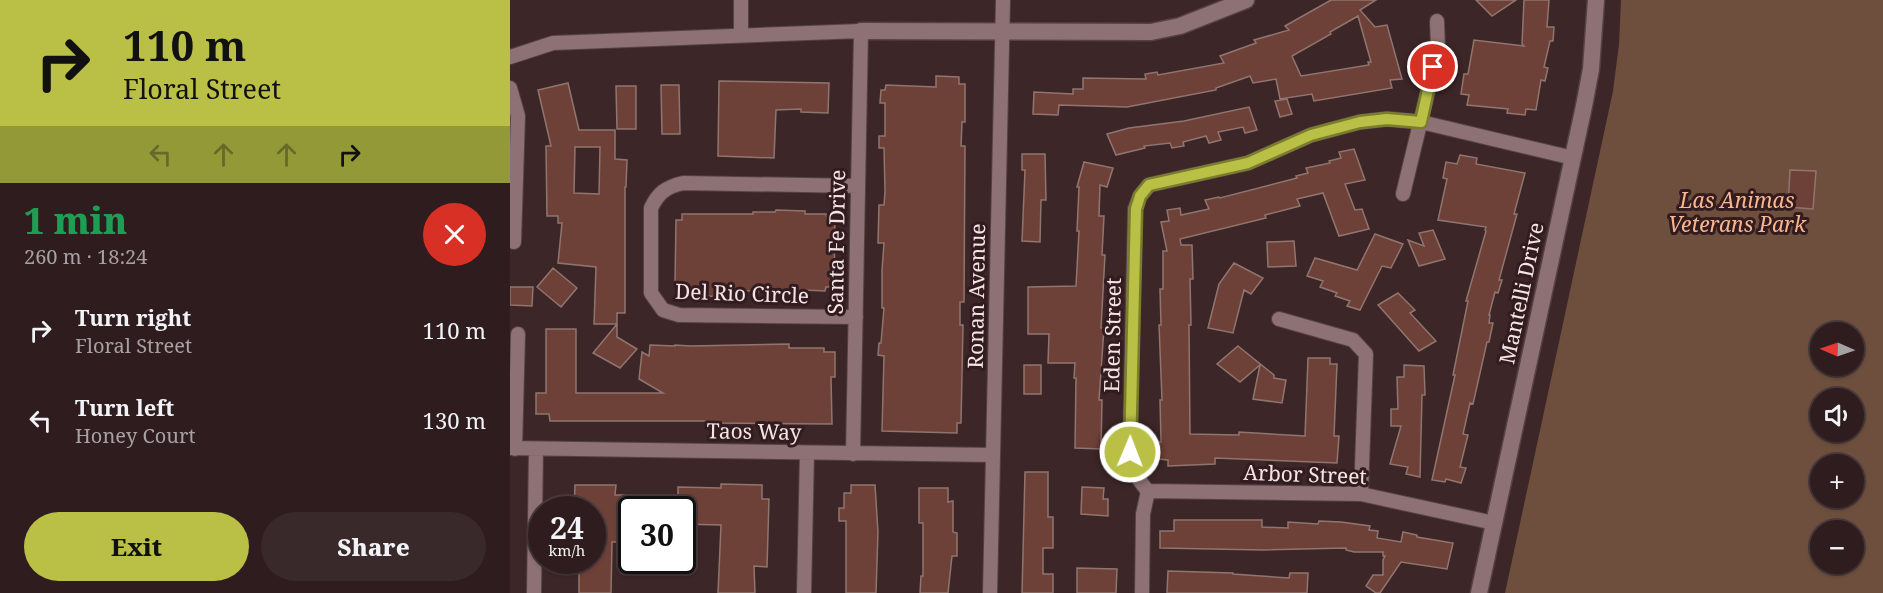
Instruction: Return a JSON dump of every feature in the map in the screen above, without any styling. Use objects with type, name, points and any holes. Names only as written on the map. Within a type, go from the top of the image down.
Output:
[{"type":"street","points":[[741,0],[741,35]]},
{"type":"street","name":"Ronan Avenue","points":[[990,593],[1004,0]]},
{"type":"street","name":"Mantelli Drive","points":[[1479,593],[1591,69],[1596,0]]},
{"type":"street","points":[[510,57],[553,43],[741,35],[861,31],[1151,32],[1180,26],[1243,1]]},
{"type":"street","points":[[1403,194],[1438,49],[1437,21]]},
{"type":"street","name":"Santa Fe Drive","points":[[853,454],[861,31]]},
{"type":"street","points":[[510,88],[518,116],[514,242]]},
{"type":"street","name":"Eden Street","points":[[1148,491],[1137,479],[1131,465],[1130,452],[1136,209],[1140,196],[1149,185],[1248,163],[1311,135],[1360,122],[1387,119],[1421,122]]},
{"type":"street","points":[[1421,122],[1573,158]]},
{"type":"street","name":"Del Rio Circle","points":[[855,317],[679,315],[663,310],[651,293],[651,208],[663,190],[683,183],[858,186]]},
{"type":"street","points":[[1279,319],[1353,340],[1366,354],[1361,494]]},
{"type":"street","name":"Taos Way","points":[[518,334],[513,448],[993,455]]},
{"type":"street","points":[[534,593],[536,449]]},
{"type":"street","points":[[804,593],[807,453]]},
{"type":"street","points":[[1142,593],[1143,514],[1148,491]]},
{"type":"street","name":"Arbor Street","points":[[1148,491],[1361,494],[1494,524]]},
{"type":"green space","name":"Las Animas Veterans Park","points":[[1621,0],[1883,0],[1883,593],[1505,593],[1613,91],[1619,44]]},
{"type":"building","points":[[1331,0],[1376,0],[1360,10],[1375,27],[1387,25],[1402,79],[1390,80],[1392,88],[1314,101],[1312,94],[1280,99],[1276,79],[1253,83],[1250,76],[1216,88],[1216,90],[1127,107],[1059,105],[1058,115],[1033,114],[1034,92],[1073,94],[1073,89],[1083,89],[1083,78],[1146,79],[1145,74],[1157,72],[1158,75],[1224,63],[1220,56],[1256,43],[1254,40],[1289,30],[1285,26]],"holes":[[[1358,16],[1371,62],[1368,62],[1369,65],[1301,76],[1292,56]]]},
{"type":"building","points":[[1476,0],[1516,0],[1492,16]]},
{"type":"building","points":[[1524,0],[1549,0],[1547,27],[1554,27],[1553,41],[1550,41],[1544,67],[1548,68],[1545,81],[1541,80],[1536,110],[1526,109],[1525,115],[1507,113],[1508,109],[1467,105],[1469,95],[1461,94],[1464,74],[1468,74],[1474,40],[1524,46],[1522,44]]},
{"type":"building","points":[[936,76],[959,77],[959,84],[965,84],[965,122],[962,122],[961,146],[965,146],[964,302],[960,302],[960,325],[963,325],[961,423],[957,423],[957,433],[882,431],[884,356],[878,355],[884,308],[882,308],[882,270],[884,243],[878,243],[879,205],[884,205],[885,191],[884,148],[879,148],[879,136],[885,136],[885,103],[880,103],[881,90],[885,90],[886,85],[936,87]]},
{"type":"building","points":[[719,81],[829,83],[828,113],[801,112],[801,109],[776,110],[774,158],[718,156]]},
{"type":"building","points":[[568,83],[579,130],[615,130],[615,159],[627,160],[625,313],[617,313],[617,324],[594,324],[596,267],[558,263],[562,223],[558,223],[558,216],[547,216],[546,146],[551,146],[538,90]],"holes":[[[575,147],[600,147],[599,194],[574,193]]]},
{"type":"building","points":[[661,85],[679,85],[680,134],[662,134]]},
{"type":"building","points":[[616,86],[636,86],[636,129],[617,129]]},
{"type":"building","points":[[1287,99],[1292,114],[1280,117],[1275,101]]},
{"type":"building","points":[[1249,107],[1257,130],[1245,133],[1243,127],[1218,132],[1221,140],[1209,143],[1206,136],[1183,142],[1184,146],[1172,148],[1170,143],[1144,146],[1145,148],[1116,155],[1107,134],[1129,128],[1184,121]]},
{"type":"building","points":[[1354,149],[1365,180],[1345,184],[1355,210],[1362,209],[1369,229],[1339,236],[1323,193],[1297,199],[1300,206],[1265,215],[1266,218],[1180,239],[1181,245],[1192,245],[1193,279],[1190,279],[1191,325],[1189,325],[1190,434],[1239,435],[1239,432],[1305,436],[1308,358],[1330,358],[1330,364],[1337,364],[1334,436],[1339,436],[1337,463],[1215,458],[1215,464],[1168,466],[1168,460],[1158,459],[1158,442],[1161,442],[1160,400],[1162,400],[1160,289],[1163,289],[1163,251],[1167,251],[1161,222],[1169,221],[1167,210],[1180,208],[1181,215],[1209,209],[1205,200],[1297,178],[1296,176],[1308,173],[1306,168],[1330,163],[1329,161],[1341,158],[1339,152]]},
{"type":"building","points":[[1022,154],[1045,154],[1046,200],[1041,200],[1040,242],[1022,241],[1025,170],[1022,170]]},
{"type":"building","points":[[1460,155],[1477,158],[1476,164],[1525,173],[1514,214],[1517,214],[1499,280],[1502,280],[1498,293],[1495,292],[1489,315],[1489,323],[1493,323],[1489,342],[1487,342],[1473,404],[1470,403],[1463,434],[1468,435],[1460,467],[1466,468],[1461,483],[1446,479],[1445,482],[1432,480],[1455,375],[1453,375],[1468,301],[1466,301],[1486,231],[1486,227],[1438,220],[1447,179],[1443,178],[1446,162],[1457,164]]},
{"type":"building","points":[[1084,162],[1113,168],[1107,187],[1100,185],[1099,216],[1104,216],[1102,255],[1105,255],[1101,328],[1104,328],[1099,400],[1102,400],[1101,449],[1075,448],[1075,363],[1048,363],[1049,334],[1028,334],[1028,287],[1076,286],[1079,231],[1077,231],[1079,187],[1077,187]]},
{"type":"building","points":[[1790,170],[1816,171],[1813,209],[1788,207]]},
{"type":"building","points":[[776,210],[826,214],[827,219],[835,219],[834,287],[826,287],[825,291],[804,290],[804,295],[724,289],[724,297],[706,296],[706,288],[681,287],[681,282],[675,282],[676,220],[682,220],[682,214],[753,214],[753,212],[775,212]]},
{"type":"building","points":[[1433,230],[1445,259],[1419,266],[1408,240],[1424,246],[1419,233]]},
{"type":"building","points":[[1375,234],[1403,244],[1391,268],[1382,266],[1360,310],[1347,306],[1350,301],[1335,296],[1337,293],[1320,287],[1323,281],[1307,276],[1315,258],[1357,270]]},
{"type":"building","points":[[1294,241],[1296,266],[1268,267],[1267,242]]},
{"type":"building","points":[[1234,263],[1263,278],[1251,294],[1244,290],[1233,333],[1208,328],[1219,284]]},
{"type":"building","points":[[553,268],[577,288],[561,307],[537,287]]},
{"type":"building","points":[[510,287],[533,287],[532,306],[510,305]]},
{"type":"building","points":[[1398,293],[1415,310],[1410,313],[1436,341],[1419,351],[1378,305]]},
{"type":"building","points":[[617,324],[617,337],[637,349],[620,368],[593,353]]},
{"type":"building","points":[[546,329],[576,329],[576,393],[663,393],[639,379],[642,352],[649,356],[650,345],[789,344],[789,348],[824,348],[824,352],[835,352],[835,377],[831,377],[832,424],[550,421],[549,414],[536,414],[536,393],[546,393]]},
{"type":"building","points":[[1238,346],[1274,375],[1274,378],[1286,380],[1282,403],[1253,399],[1260,365],[1240,382],[1217,364]]},
{"type":"building","points":[[1024,365],[1041,365],[1041,394],[1024,394]]},
{"type":"building","points":[[1404,365],[1424,366],[1425,395],[1422,395],[1420,477],[1406,474],[1408,467],[1390,464],[1401,426],[1391,426],[1391,409],[1398,409],[1397,377],[1404,377]]},
{"type":"building","points":[[1025,472],[1048,472],[1048,517],[1053,517],[1053,548],[1043,548],[1043,574],[1053,574],[1053,593],[1022,593]]},
{"type":"building","points":[[721,484],[762,485],[762,499],[769,499],[767,567],[754,566],[755,593],[718,593],[721,525],[696,524],[696,496],[678,496],[678,487],[721,488]]},
{"type":"building","points":[[575,485],[616,485],[615,495],[649,495],[618,496],[618,542],[612,542],[611,593],[579,593],[579,574],[606,574],[606,496],[575,496]]},
{"type":"building","points":[[851,485],[875,485],[878,532],[876,593],[846,593],[846,521],[839,521],[839,508],[844,508],[844,493],[851,493]]},
{"type":"building","points":[[1082,487],[1104,488],[1103,499],[1108,499],[1108,516],[1081,514]]},
{"type":"building","points":[[919,488],[948,488],[948,502],[953,501],[953,532],[957,533],[957,556],[952,556],[948,593],[920,593],[921,576],[923,576],[923,523],[919,523]]},
{"type":"building","points":[[1174,520],[1262,520],[1262,527],[1288,528],[1288,522],[1318,524],[1319,521],[1341,522],[1370,526],[1369,530],[1378,531],[1377,538],[1401,542],[1403,532],[1417,535],[1417,537],[1453,543],[1447,569],[1401,562],[1380,593],[1376,593],[1366,586],[1373,575],[1383,575],[1385,556],[1383,552],[1354,552],[1346,548],[1263,550],[1160,548],[1160,531],[1174,531]]},
{"type":"building","points":[[1077,568],[1117,569],[1116,593],[1077,593]]},
{"type":"building","points":[[1168,571],[1289,578],[1290,573],[1308,573],[1307,593],[1167,593]]},
{"type":"route","points":[[1130,452],[1136,209],[1140,196],[1149,185],[1248,163],[1311,135],[1360,122],[1387,119],[1421,122],[1433,67]]}]
